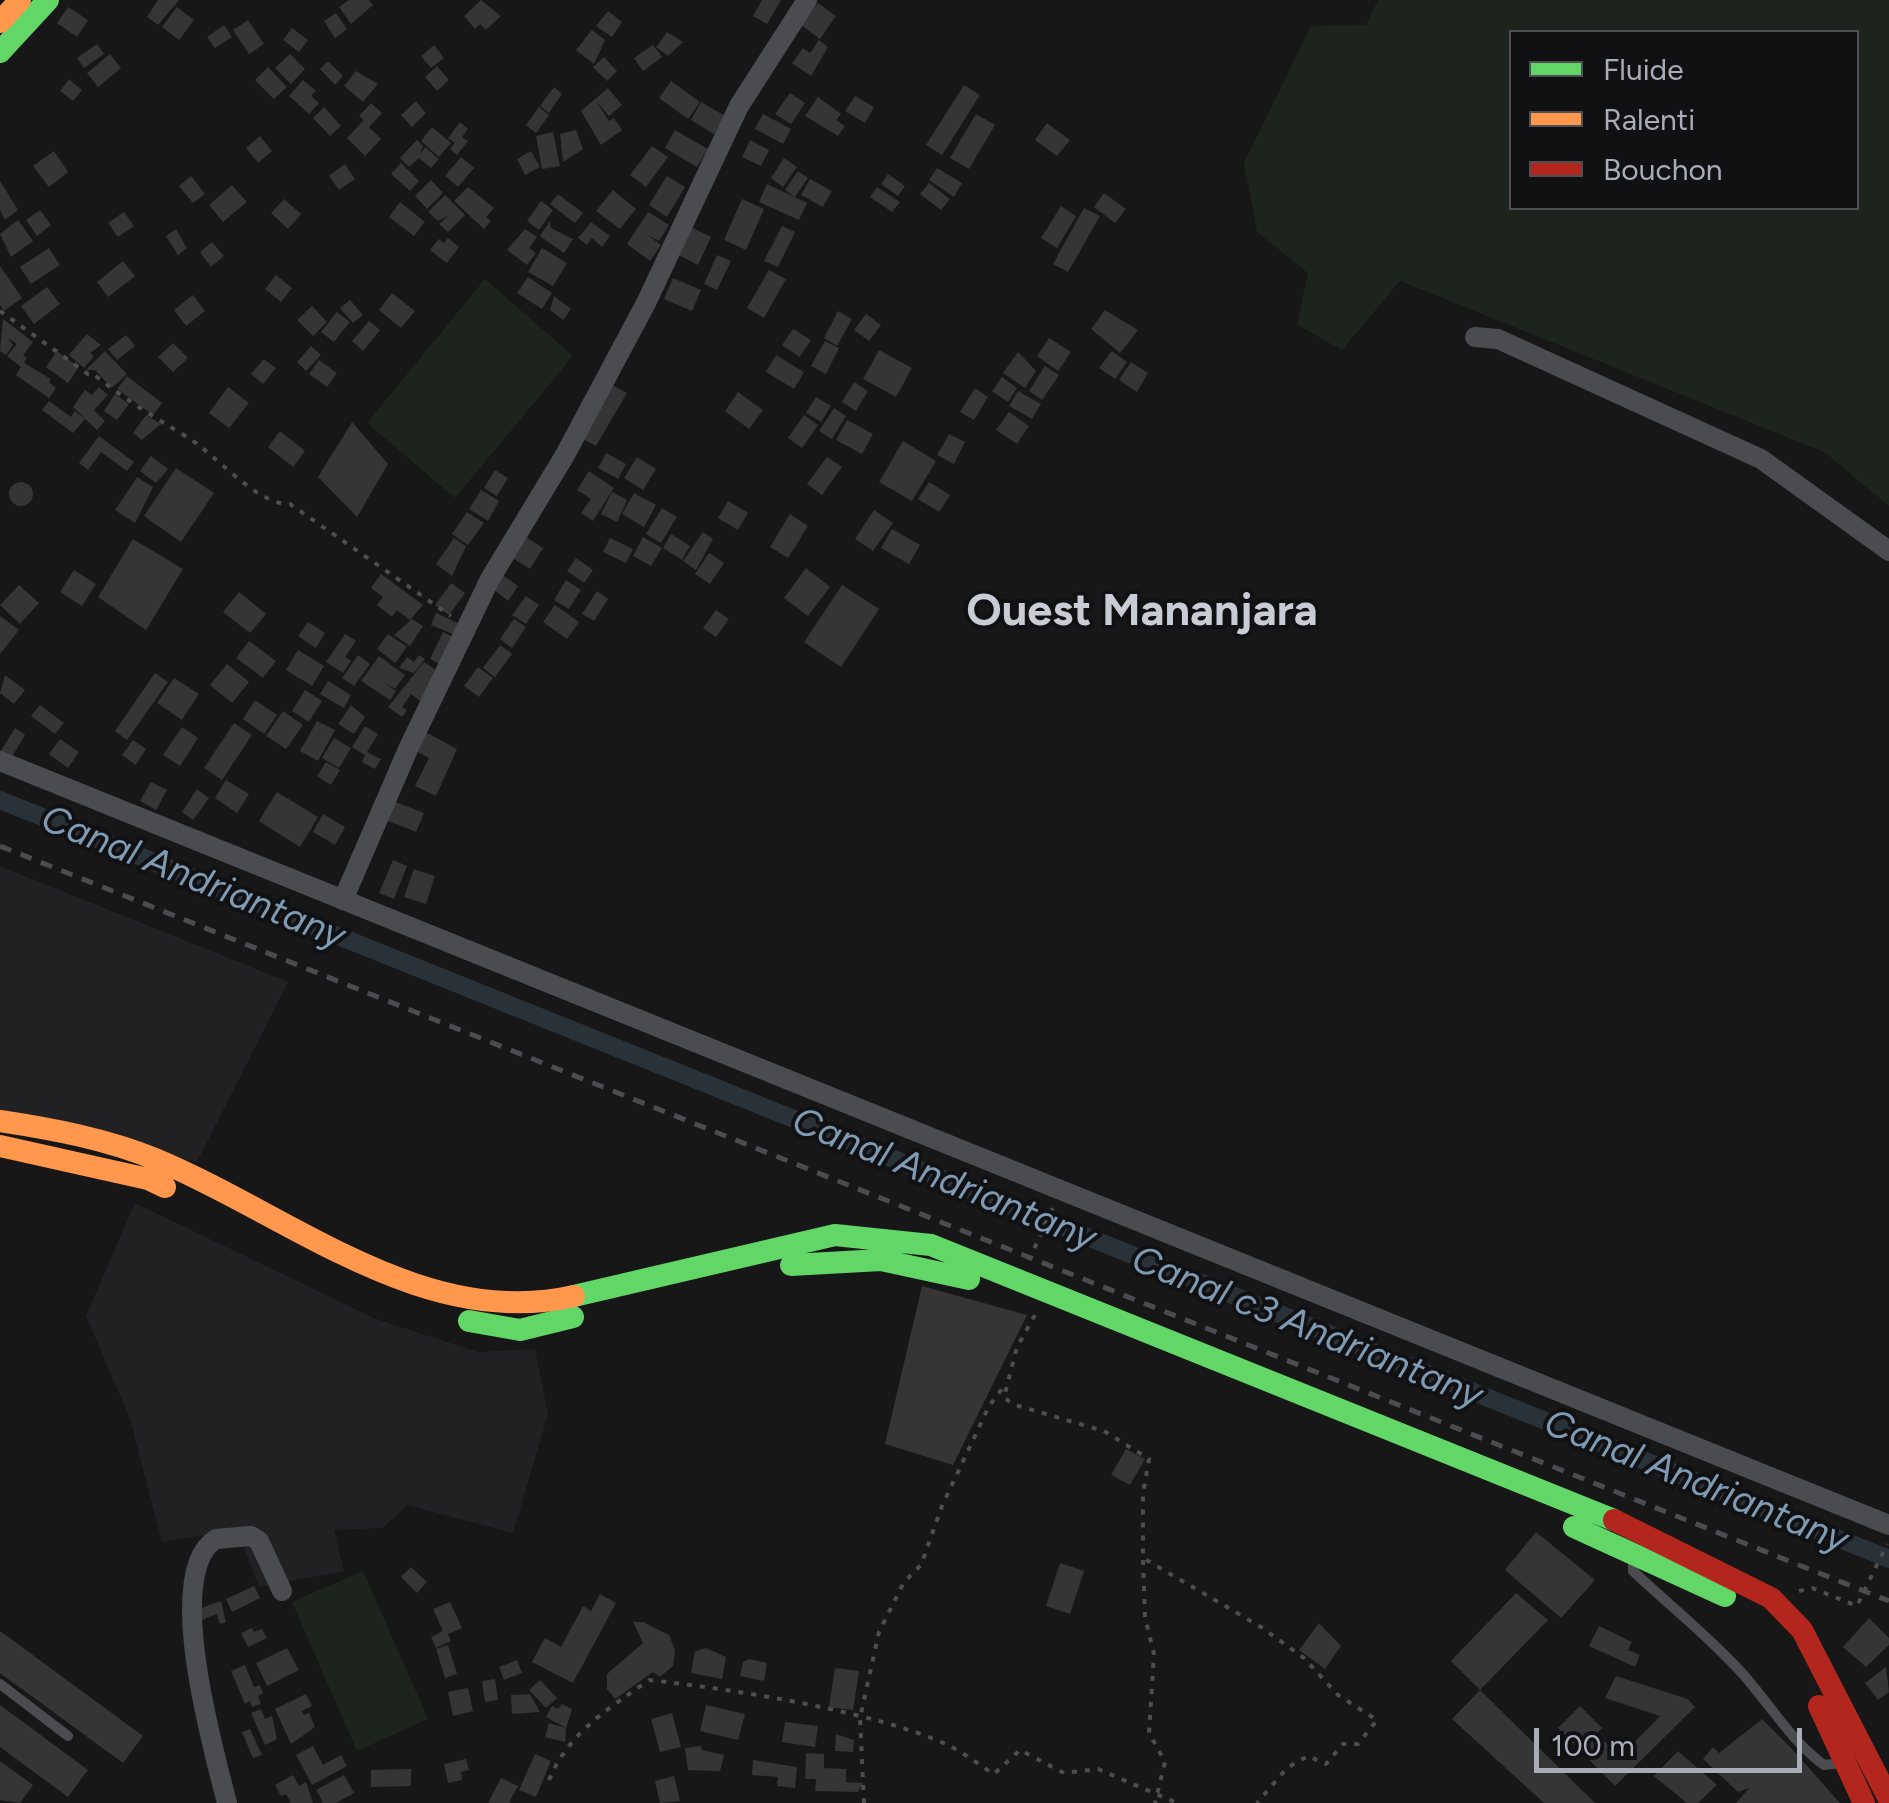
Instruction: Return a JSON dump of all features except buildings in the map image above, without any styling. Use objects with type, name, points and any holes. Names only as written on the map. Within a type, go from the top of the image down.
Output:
[{"type":"main road","points":[[0,22],[20,0]]},
{"type":"main road","points":[[0,52],[48,0]]},
{"type":"main road","points":[[0,1120],[45,1128],[154,1158],[424,1289],[507,1306],[535,1304],[835,1235],[931,1244],[1642,1531],[1770,1598],[1802,1630],[1889,1799]]},
{"type":"main road","points":[[0,1146],[148,1179],[414,1307]]},
{"type":"main road","points":[[450,1318],[520,1330],[832,1258],[942,1269],[1468,1479],[1736,1602],[1776,1630],[1804,1669],[1842,1763],[1864,1803]]},
{"type":"street","points":[[343,900],[389,790],[506,548],[565,455],[646,303],[739,106],[807,0]]},
{"type":"street","points":[[1475,337],[1498,339],[1761,459],[1889,551]]},
{"type":"street","points":[[0,761],[1889,1526]]},
{"type":"street","points":[[227,1803],[206,1719],[194,1633],[193,1586],[198,1556],[216,1538],[252,1536],[259,1542],[282,1591]]},
{"type":"lane","points":[[1642,1531],[1633,1554],[1633,1571],[1669,1600],[1741,1672],[1810,1755],[1824,1765],[1842,1763],[1861,1747]]},
{"type":"lane","points":[[0,1684],[68,1736]]},
{"type":"path","points":[[0,310],[271,499],[290,504],[437,610],[468,624]]},
{"type":"path","points":[[1024,1281],[1030,1256],[1054,1204]]},
{"type":"path","points":[[1039,1307],[1016,1347],[1004,1397],[1012,1404],[1087,1424],[1148,1459],[1143,1494],[1143,1558],[1145,1617],[1154,1654],[1148,1733],[1165,1762],[1155,1803]]},
{"type":"path","points":[[864,1803],[860,1718],[879,1632],[904,1582],[921,1565],[942,1506],[988,1406],[1005,1385]]},
{"type":"path","points":[[1797,1592],[1812,1588],[1856,1606],[1889,1540]]},
{"type":"path","points":[[1143,1558],[1261,1627],[1304,1658],[1338,1695],[1377,1720],[1358,1744],[1343,1744],[1326,1764],[1308,1756],[1287,1768],[1257,1803]]},
{"type":"path","points":[[549,1780],[560,1754],[581,1729],[649,1680],[860,1718],[950,1746],[994,1774],[1020,1750],[1064,1773],[1098,1769],[1178,1803]]},
{"type":"shaded area","points":[[1378,0],[1889,0],[1889,506],[1824,452],[1400,281],[1342,350],[1297,325],[1308,273],[1257,232],[1244,163],[1311,26],[1366,25]]},
{"type":"shaded area","points":[[485,279],[573,356],[455,498],[367,423]]},
{"type":"shaded area","points":[[0,866],[288,982],[197,1162],[0,1110]]},
{"type":"shaded area","points":[[135,1203],[376,1319],[478,1352],[535,1349],[548,1414],[513,1533],[407,1505],[383,1528],[334,1530],[344,1571],[259,1587],[237,1530],[162,1542],[130,1419],[86,1316]]},
{"type":"shaded area","points":[[363,1571],[428,1719],[357,1751],[292,1602]]},
{"type":"waterway","name":"Canal c3 Andriantany","points":[[0,800],[1889,1559]]},
{"type":"waterway","name":"Canal c3 Andriantany","points":[[614,1047],[1889,1564]]},
{"type":"railway","points":[[0,846],[1889,1601]]},
{"type":"traffic: fast","points":[[0,52],[48,0]]},
{"type":"traffic: fast","points":[[574,1296],[835,1235],[931,1245],[1614,1520]]},
{"type":"traffic: fast","points":[[791,1265],[881,1260],[969,1279]]},
{"type":"traffic: fast","points":[[469,1321],[520,1330],[573,1317]]},
{"type":"traffic: fast","points":[[1574,1527],[1725,1596]]},
{"type":"traffic: slow","points":[[0,22],[20,0]]},
{"type":"traffic: slow","points":[[0,1121],[79,1136],[155,1159],[306,1236],[410,1283],[464,1297],[518,1302],[574,1296]]},
{"type":"traffic: slow","points":[[0,1146],[148,1179],[165,1187]]},
{"type":"traffic: jam","points":[[1614,1520],[1771,1598],[1802,1630],[1889,1799]]},
{"type":"traffic: jam","points":[[1819,1706],[1864,1803]]},
{"type":"district","name":"Ouest Mananjara","points":[[1142,612]]},
{"type":"water label","name":"Canal Andriantany","points":[[193,878]]},
{"type":"water label","name":"Canal Andriantany","points":[[944,1180]]},
{"type":"water label","name":"Canal Andriantany","points":[[1696,1482]]}]
